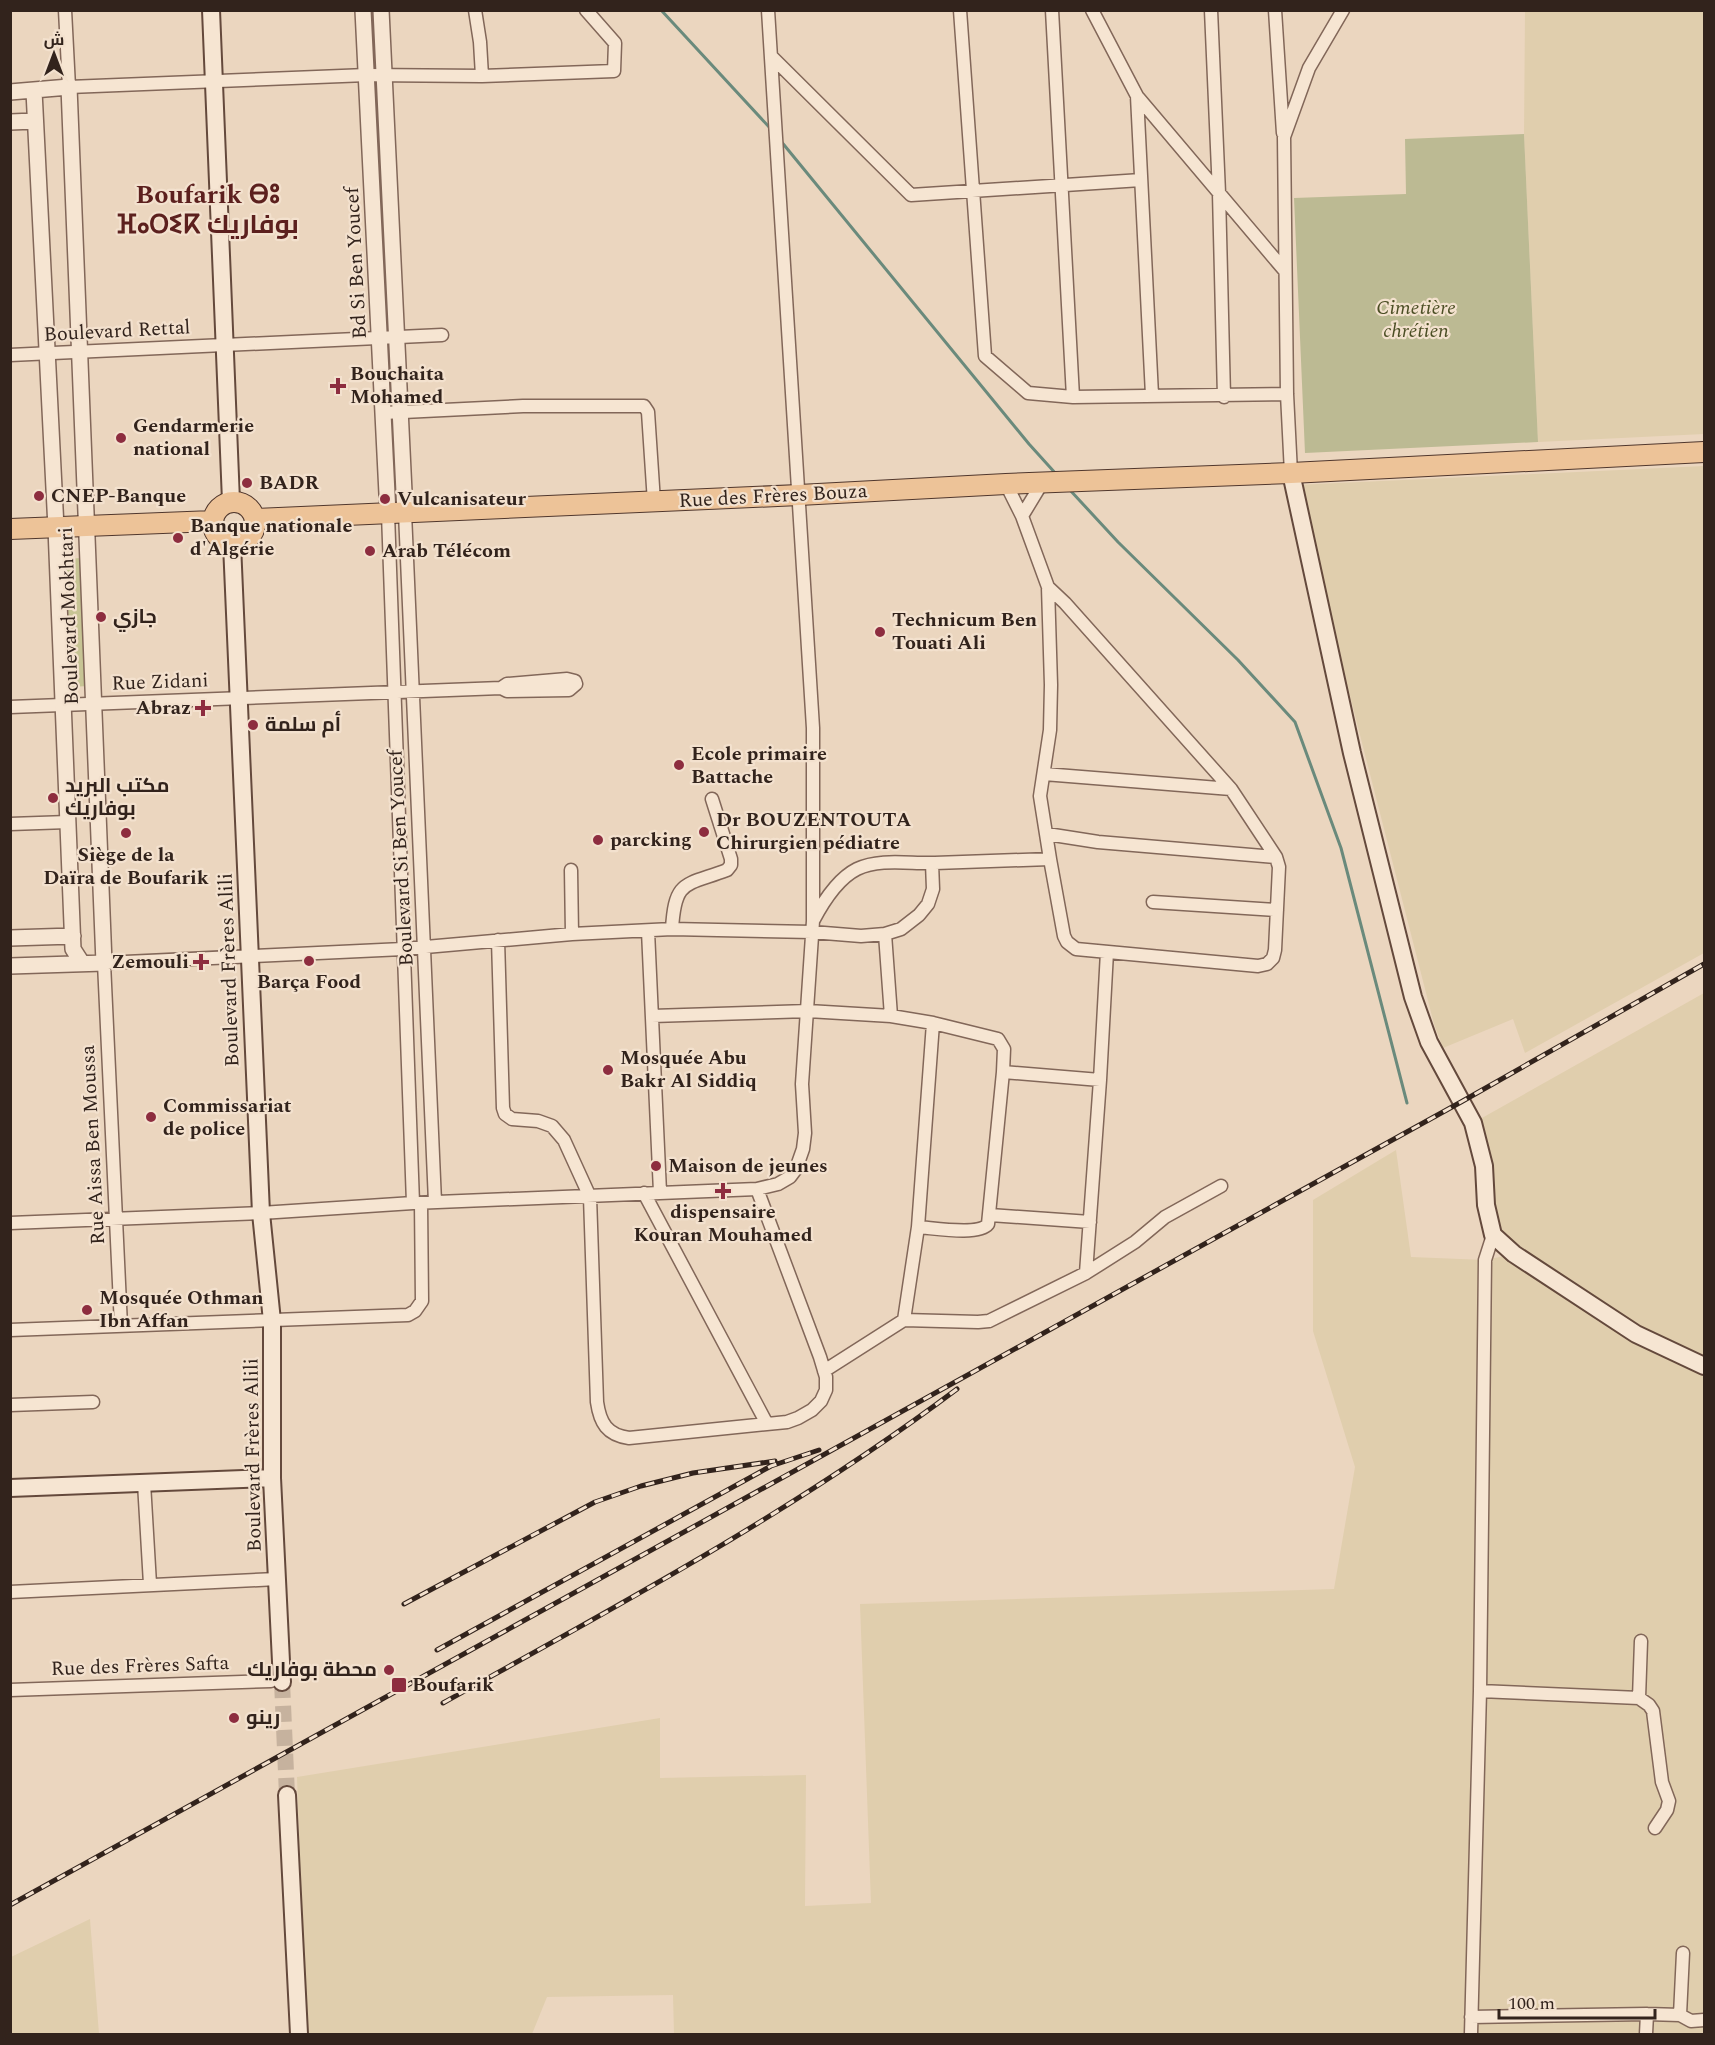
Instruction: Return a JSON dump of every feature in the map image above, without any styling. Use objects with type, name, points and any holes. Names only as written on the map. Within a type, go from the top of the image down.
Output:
[{"type":"main road","points":[[211,10],[231,501]]},
{"type":"main road","name":"Rue des Frères Bouza","points":[[256,519],[1291,473],[1704,452]]},
{"type":"main road","points":[[1291,473],[1352,753],[1413,997],[1430,1042],[1473,1123],[1484,1166],[1486,1205],[1493,1235],[1514,1254],[1636,1334],[1704,1366]]},
{"type":"main road","points":[[231,501],[244,504],[254,513],[256,519],[255,527],[247,540],[232,544],[220,539],[216,534],[213,521],[218,508],[231,501]]},
{"type":"main road","points":[[10,530],[213,521]]},
{"type":"main road","name":"Boulevard Frères Alili","points":[[232,544],[261,1213],[272,1321],[272,1478],[277,1579],[276,1682]]},
{"type":"main road","points":[[10,1488],[272,1478]]},
{"type":"main road","points":[[287,1795],[299,2034]]},
{"type":"street","points":[[66,10],[69,87]]},
{"type":"street","name":"Bd Si Ben Youcef","points":[[363,10],[372,167],[388,338],[400,413],[397,513]]},
{"type":"street","name":"Bd Si Ben Youcef","points":[[381,10],[389,167],[388,338],[383,413],[397,513]]},
{"type":"street","points":[[475,10],[482,75]]},
{"type":"street","points":[[10,92],[214,80],[385,74],[482,75],[614,71],[615,43],[586,10]]},
{"type":"street","points":[[10,1223],[763,1188],[790,1177],[796,1169],[803,1149],[805,1133],[802,1084],[812,926],[813,728],[768,10]]},
{"type":"street","points":[[960,10],[985,356],[1028,393],[1073,398],[1152,395],[1224,397],[1287,394]]},
{"type":"street","points":[[1052,10],[1073,398]]},
{"type":"street","points":[[1092,10],[1137,96],[1285,271]]},
{"type":"street","points":[[1211,10],[1219,193],[1224,397]]},
{"type":"street","points":[[1275,10],[1284,137],[1287,394],[1291,473]]},
{"type":"street","points":[[1284,137],[1309,68],[1343,10]]},
{"type":"street","points":[[771,57],[911,195],[1141,180]]},
{"type":"street","name":"Boulevard Mokhtari","points":[[69,87],[104,963]]},
{"type":"street","name":"Boulevard Mokhtari","points":[[34,91],[56,528],[73,950],[82,963]]},
{"type":"street","points":[[1137,96],[1152,395]]},
{"type":"street","points":[[10,122],[35,122]]},
{"type":"street","points":[[372,167],[389,167]]},
{"type":"street","name":"Boulevard Rettal","points":[[10,355],[442,335]]},
{"type":"street","points":[[383,413],[523,406],[645,406],[648,412],[654,502]]},
{"type":"street","points":[[1022,516],[1047,483]]},
{"type":"street","points":[[1006,484],[1022,516],[1048,587],[1050,730],[1041,807],[1067,942],[1076,949],[1262,966],[1271,961],[1275,954],[1279,867],[1276,857],[1232,789],[1048,587]]},
{"type":"street","name":"Boulevard Si Ben Youcef","points":[[272,1321],[408,1315],[421,1305],[423,1296],[404,949],[394,691],[397,513]]},
{"type":"street","name":"Boulevard Si Ben Youcef","points":[[397,513],[413,691],[435,1202]]},
{"type":"street","points":[[567,680],[575,681],[576,684],[569,690],[507,691],[501,688],[507,684],[567,680]]},
{"type":"street","name":"Rue Zidani","points":[[10,707],[501,688]]},
{"type":"street","points":[[1044,774],[1232,789]]},
{"type":"street","points":[[672,929],[675,900],[685,885],[727,870],[730,865],[712,799]]},
{"type":"street","points":[[10,824],[68,822]]},
{"type":"street","points":[[1047,834],[1098,842],[1276,857]]},
{"type":"street","points":[[812,926],[821,905],[838,883],[859,868],[888,863],[1050,859]]},
{"type":"street","points":[[10,966],[404,949],[572,934],[672,929],[812,926],[861,936],[885,934],[901,928],[928,904],[933,890],[932,863]]},
{"type":"street","points":[[571,870],[572,934]]},
{"type":"street","points":[[1153,902],[1276,910]]},
{"type":"street","points":[[648,931],[660,1192]]},
{"type":"street","points":[[885,934],[891,1016]]},
{"type":"street","points":[[10,938],[73,936]]},
{"type":"street","points":[[498,940],[503,1108],[505,1114],[512,1119],[538,1120],[552,1126],[564,1140],[590,1197],[597,1402],[606,1429],[613,1434],[629,1438],[787,1422],[812,1410],[821,1401],[826,1390],[824,1371],[763,1188]]},
{"type":"street","points":[[1086,1273],[1107,951]]},
{"type":"street","name":"Rue Aissa Ben Moussa","points":[[104,963],[121,1326]]},
{"type":"street","points":[[652,1017],[808,1011],[891,1016],[933,1023],[998,1039],[1004,1049],[1003,1072],[990,1215],[986,1228],[976,1231],[918,1227]]},
{"type":"street","points":[[904,1320],[918,1227],[933,1023]]},
{"type":"street","points":[[1003,1072],[1100,1080]]},
{"type":"street","points":[[824,1371],[904,1320],[989,1321],[1086,1273],[1135,1242],[1165,1217],[1221,1186]]},
{"type":"street","points":[[644,1193],[767,1424]]},
{"type":"street","points":[[990,1215],[1090,1222]]},
{"type":"street","points":[[1471,2034],[1480,1691],[1485,1260],[1493,1235]]},
{"type":"street","points":[[10,1330],[272,1321]]},
{"type":"street","points":[[10,1405],[93,1402]]},
{"type":"street","points":[[144,1483],[150,1584]]},
{"type":"street","points":[[10,1592],[277,1579]]},
{"type":"street","points":[[1639,1698],[1641,1641]]},
{"type":"street","name":"Rue des Frères Safta","points":[[10,1690],[276,1682]]},
{"type":"street","points":[[1480,1691],[1639,1698],[1653,1711],[1662,1782],[1669,1801],[1667,1810],[1655,1827]]},
{"type":"street","points":[[1680,2015],[1683,1953]]},
{"type":"street","points":[[1471,2017],[1647,2014],[1680,2015],[1690,2021],[1704,2020]]},
{"type":"street","points":[[1646,2034],[1647,2014]]},
{"type":"shaded area","points":[[1525,11],[1704,11],[1704,434],[1538,442],[1524,134]]},
{"type":"shaded area","points":[[1704,466],[1704,953],[1525,1053],[1513,1019],[1443,1048],[1434,1024],[1296,485]]},
{"type":"shaded area","points":[[82,558],[88,686],[70,687],[64,559]]},
{"type":"shaded area","points":[[1704,993],[1704,2034],[674,2034],[673,1995],[547,1997],[532,2034],[306,2034],[297,1777],[660,1718],[660,1778],[806,1775],[805,1906],[871,1903],[860,1604],[1334,1589],[1355,1467],[1313,1331],[1313,1200],[1396,1150],[1411,1257],[1485,1260],[1514,1254],[1493,1235],[1473,1123]]},
{"type":"shaded area","points":[[90,1919],[99,2034],[11,2034],[11,1957]]},
{"type":"green space","name":"Cimetière chrétien","points":[[1524,134],[1538,442],[1305,453],[1294,198],[1406,194],[1405,139]]},
{"type":"waterway","points":[[661,10],[770,128]]},
{"type":"waterway","points":[[780,140],[1029,444],[1057,475]]},
{"type":"waterway","points":[[1069,489],[1118,542],[1238,660],[1295,722],[1341,848],[1407,1103]]},
{"type":"tunnel","points":[[282,1682],[287,1795]]},
{"type":"railway","points":[[10,1905],[1461,1102],[1704,964]]},
{"type":"railway","points":[[443,1703],[706,1555],[770,1516],[896,1433],[957,1389]]},
{"type":"railway","points":[[437,1650],[771,1466],[819,1450]]},
{"type":"railway","points":[[404,1604],[595,1502],[641,1486],[693,1473],[775,1461]]},
{"type":"place","name":"Bouchaita Mohamed","points":[[338,386]]},
{"type":"place","name":"Gendarmerie national","points":[[121,438]]},
{"type":"place","name":"BADR","points":[[247,483]]},
{"type":"place","name":"CNEP-Banque","points":[[39,496]]},
{"type":"place","name":"Vulcanisateur","points":[[385,499]]},
{"type":"place","name":"Banque nationale d'Algérie","points":[[178,538]]},
{"type":"place","name":"Arab Télécom","points":[[370,551]]},
{"type":"place","name":"جازي","points":[[101,617]]},
{"type":"place","name":"Technicum Ben Touati Ali","points":[[880,632]]},
{"type":"place","name":"Abraz","points":[[203,708]]},
{"type":"place","name":"أم سلمة","points":[[253,725]]},
{"type":"place","name":"Ecole primaire Battache","points":[[679,765]]},
{"type":"place","name":"مكتب البريد بوفاريك","points":[[53,798]]},
{"type":"place","name":"Dr BOUZENTOUTA Chirurgien pédiatre","points":[[704,832]]},
{"type":"place","name":"Siège de la Daïra de Boufarik","points":[[126,833]]},
{"type":"place","name":"parcking","points":[[598,840]]},
{"type":"place","name":"Barça Food","points":[[309,961]]},
{"type":"place","name":"Zemouli","points":[[201,962]]},
{"type":"place","name":"Mosquée Abu Bakr Al Siddiq","points":[[608,1070]]},
{"type":"place","name":"Commissariat de police","points":[[151,1117]]},
{"type":"place","name":"Maison de jeunes","points":[[656,1166]]},
{"type":"place","name":"dispensaire Kouran Mouhamed","points":[[723,1191]]},
{"type":"place","name":"Mosquée Othman Ibn Affan","points":[[87,1310]]},
{"type":"place","name":"محطة بوفاريك","points":[[389,1670]]},
{"type":"place","name":"Boufarik","points":[[399,1685]]},
{"type":"place","name":"رينو","points":[[234,1718]]},
{"type":"district","name":"Boufarik ⴱⵓ ⴼⴰⵔⵉⴽ بوفاريك","points":[[208,210]]}]
